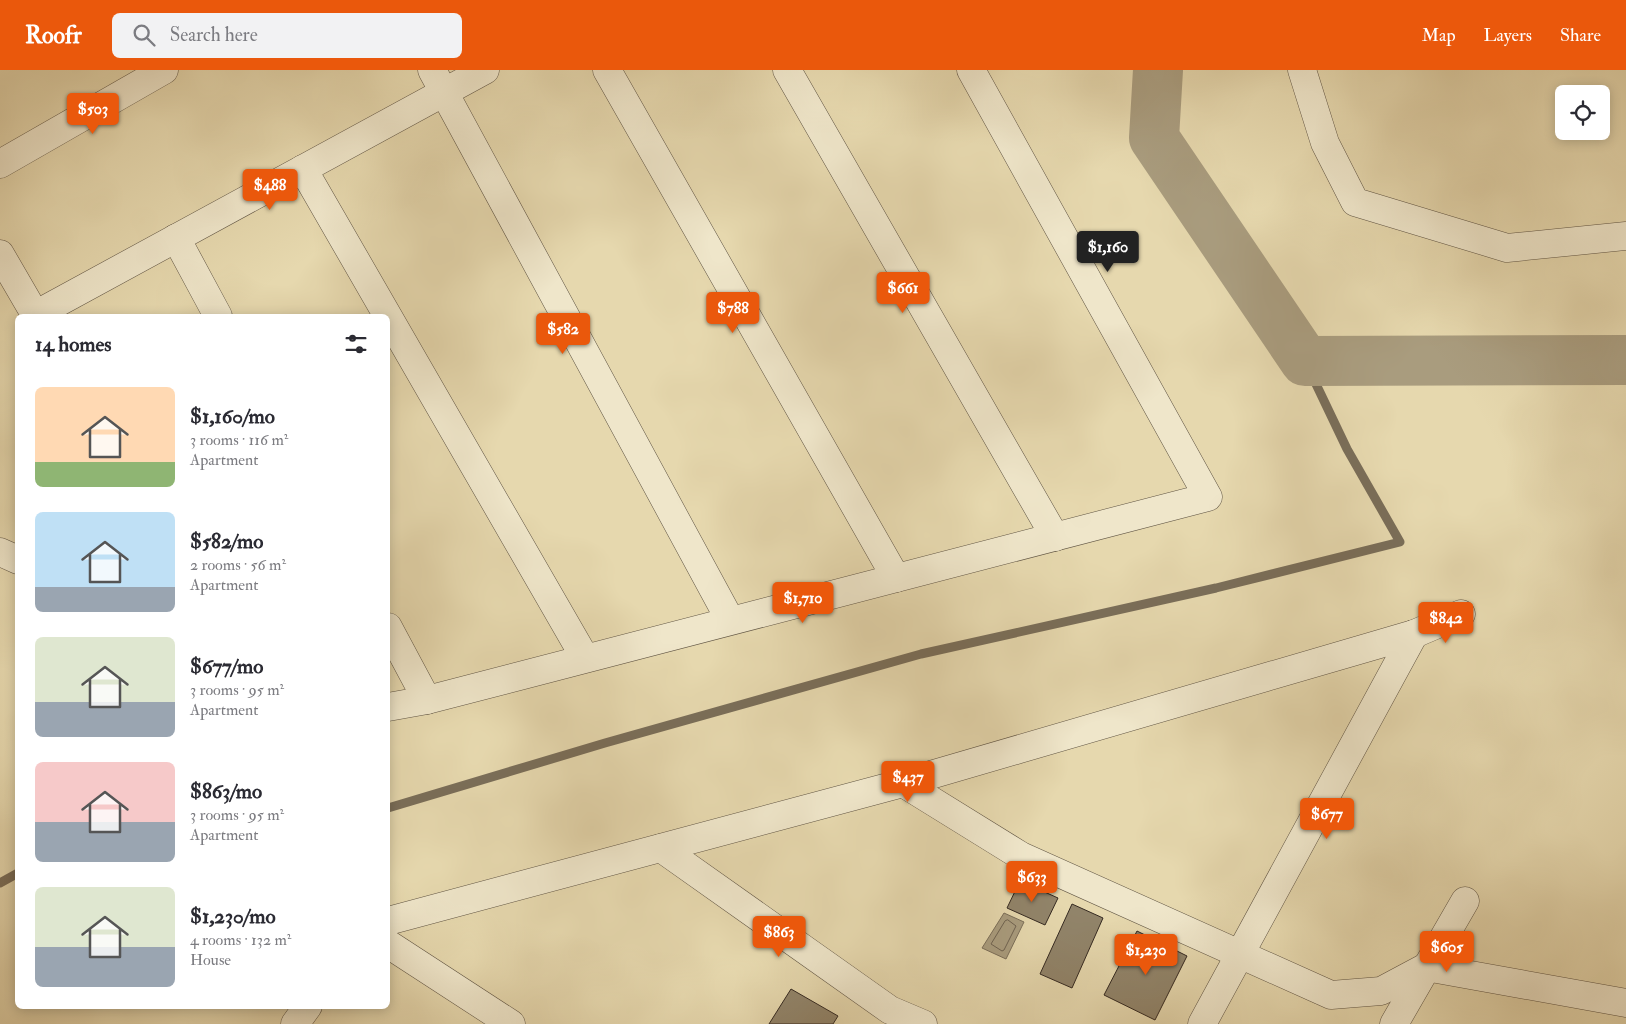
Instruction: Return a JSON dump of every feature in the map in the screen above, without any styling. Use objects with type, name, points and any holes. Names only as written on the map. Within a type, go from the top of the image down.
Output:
[{"type":"street","points":[[0,164],[164,70]]},
{"type":"street","points":[[37,314],[303,168],[438,81],[485,70]]},
{"type":"street","points":[[607,70],[896,578]]},
{"type":"street","points":[[787,70],[1055,537]]},
{"type":"street","points":[[390,707],[427,700],[1208,497],[972,70]]},
{"type":"street","points":[[1302,70],[1325,142],[1355,202],[1507,248],[1626,236]]},
{"type":"street","points":[[438,81],[730,620]]},
{"type":"street","points":[[303,168],[387,314]]},
{"type":"street","points":[[176,238],[217,314]]},
{"type":"street","points":[[0,254],[34,314]]},
{"type":"street","points":[[390,319],[585,658]]},
{"type":"street","points":[[0,552],[15,559]]},
{"type":"street","points":[[390,920],[903,783],[1414,634],[1461,614]]},
{"type":"street","points":[[390,631],[427,700]]},
{"type":"street","points":[[1202,1024],[1242,954],[1414,634]]},
{"type":"street","points":[[903,783],[1021,856],[1331,995],[1381,991],[1426,967],[1626,1003]]},
{"type":"street","points":[[660,848],[890,1010],[922,1024]]},
{"type":"street","points":[[1394,1024],[1465,901]]},
{"type":"street","points":[[390,945],[511,1024]]},
{"type":"street","points":[[295,1024],[306,1009]]},
{"type":"water","points":[[1004,913],[1024,922],[1006,959],[982,948]]},
{"type":"building","points":[[1020,881],[1058,898],[1045,925],[1007,908]]},
{"type":"building","points":[[1072,904],[1103,918],[1072,988],[1040,974]]},
{"type":"building","points":[[1137,931],[1187,956],[1155,1020],[1104,995]]},
{"type":"building","points":[[791,989],[838,1016],[833,1024],[769,1024]]},
{"type":"waterway","points":[[1158,70],[1154,138],[1305,361],[1626,360]]},
{"type":"waterway","points":[[390,807],[605,743],[921,654],[1216,588],[1400,542],[1347,449],[1305,361]]},
{"type":"waterway","points":[[0,883],[15,875]]}]
